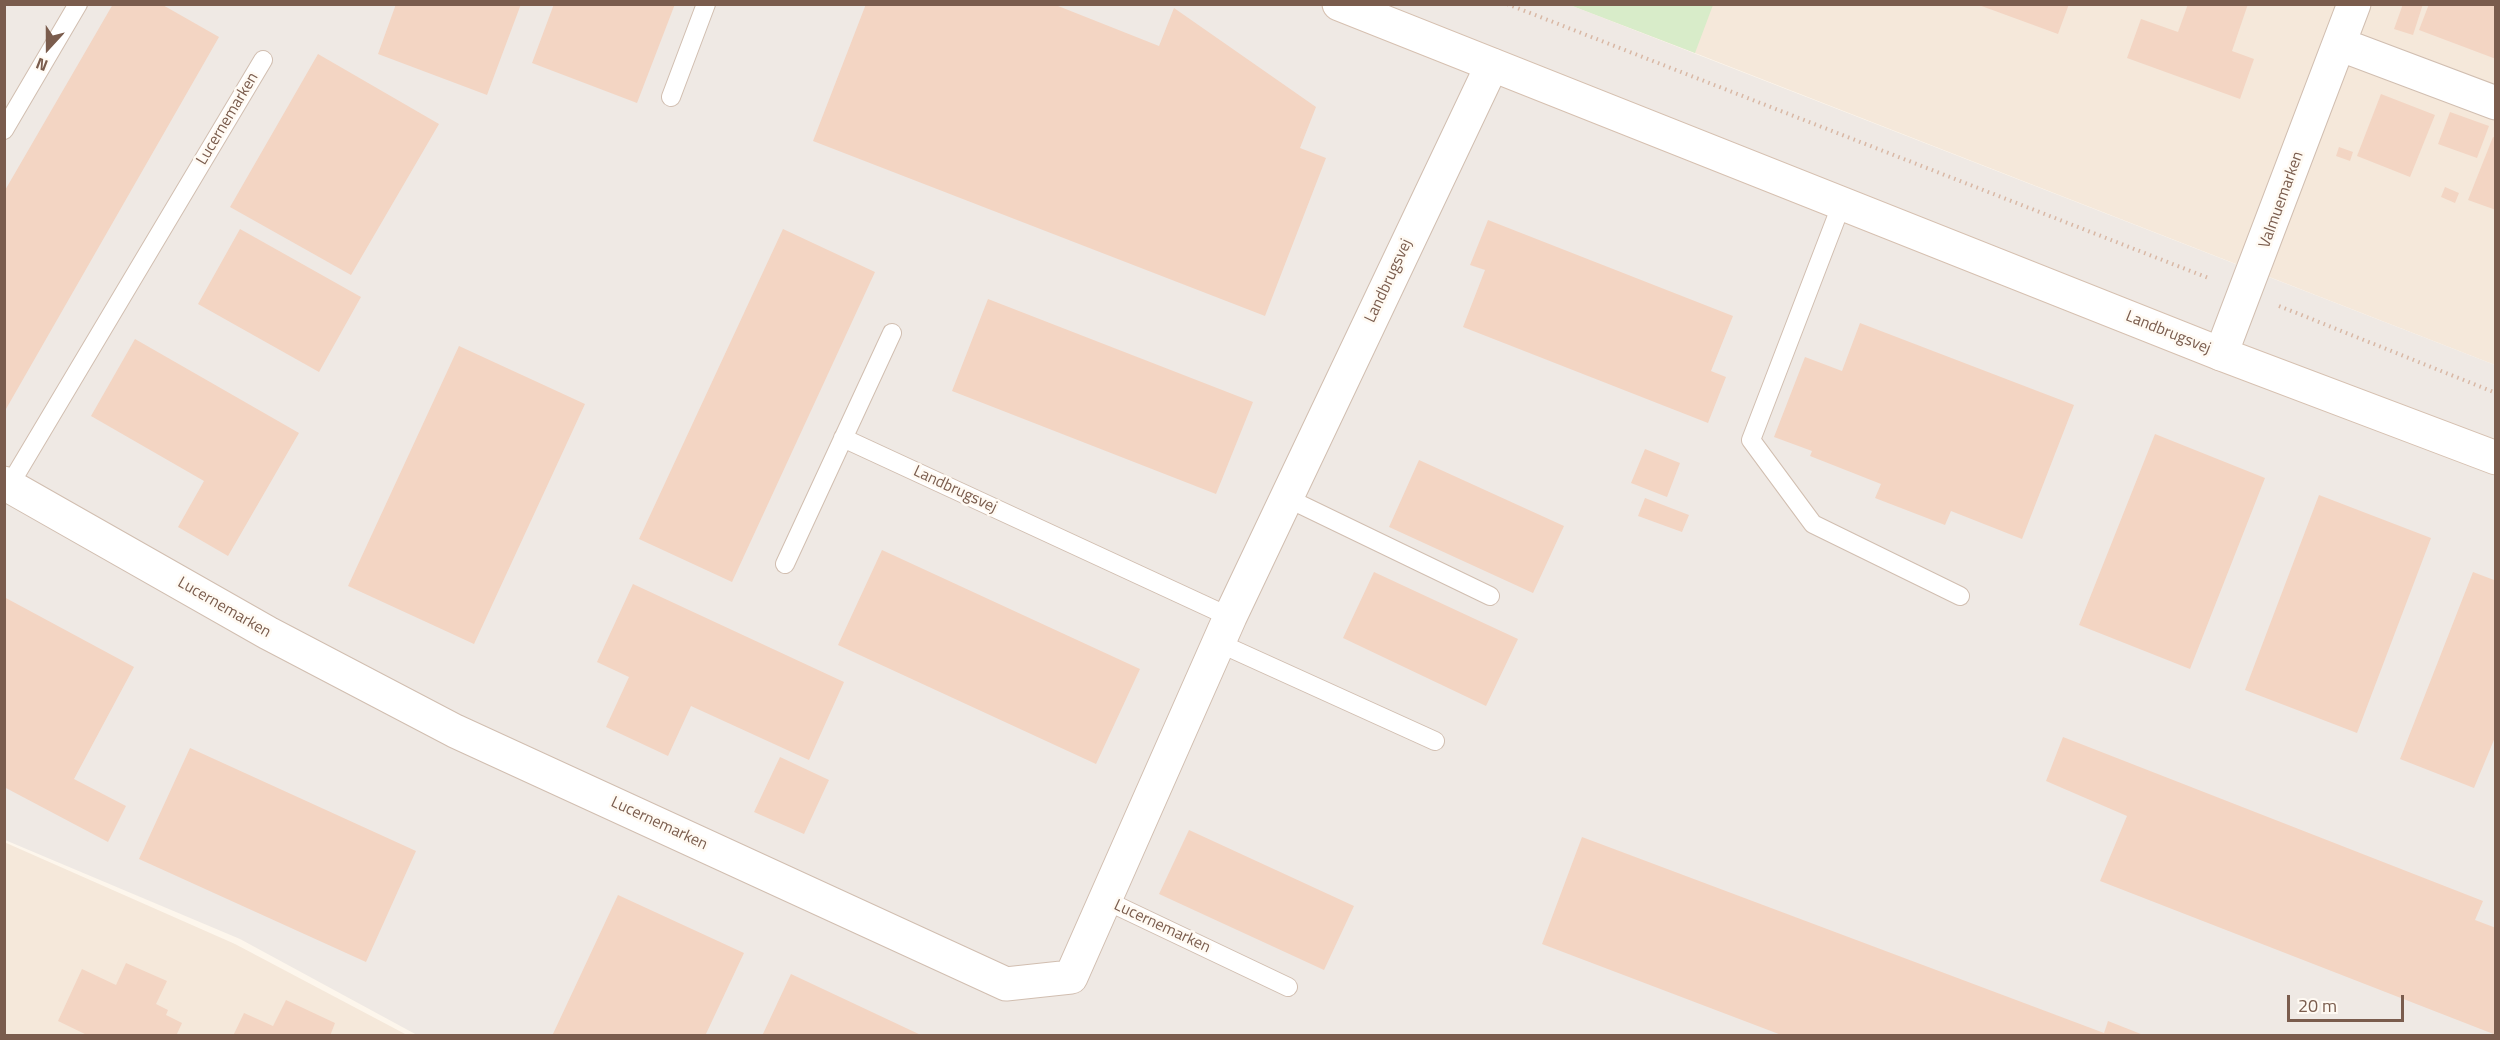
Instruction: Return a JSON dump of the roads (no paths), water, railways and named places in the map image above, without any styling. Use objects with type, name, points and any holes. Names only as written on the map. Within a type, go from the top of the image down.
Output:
[{"type":"street","name":"Landbrugsvej","points":[[1339,4],[2222,354],[2496,458]]},
{"type":"street","name":"Valmuemarken","points":[[2222,354],[2247,293],[2354,4]]},
{"type":"street","points":[[2339,44],[2496,103]]},
{"type":"street","name":"Landbrugsvej","points":[[1105,900],[1225,630],[1492,64]]},
{"type":"street","name":"Lucernemarken","points":[[7,485],[268,633],[455,731],[1006,984],[1071,977],[1105,900]]},
{"type":"lane","points":[[4,130],[78,4]]},
{"type":"lane","points":[[671,97],[706,4]]},
{"type":"lane","name":"Lucernemarken","points":[[7,485],[263,60]]},
{"type":"lane","points":[[1842,203],[1751,440],[1813,524],[1960,596]]},
{"type":"lane","points":[[785,564],[892,333]]},
{"type":"lane","name":"Landbrugsvej","points":[[843,438],[1225,630],[1436,741]]},
{"type":"lane","points":[[1287,498],[1490,596]]},
{"type":"lane","name":"Lucernemarken","points":[[1105,900],[1287,987]]}]
